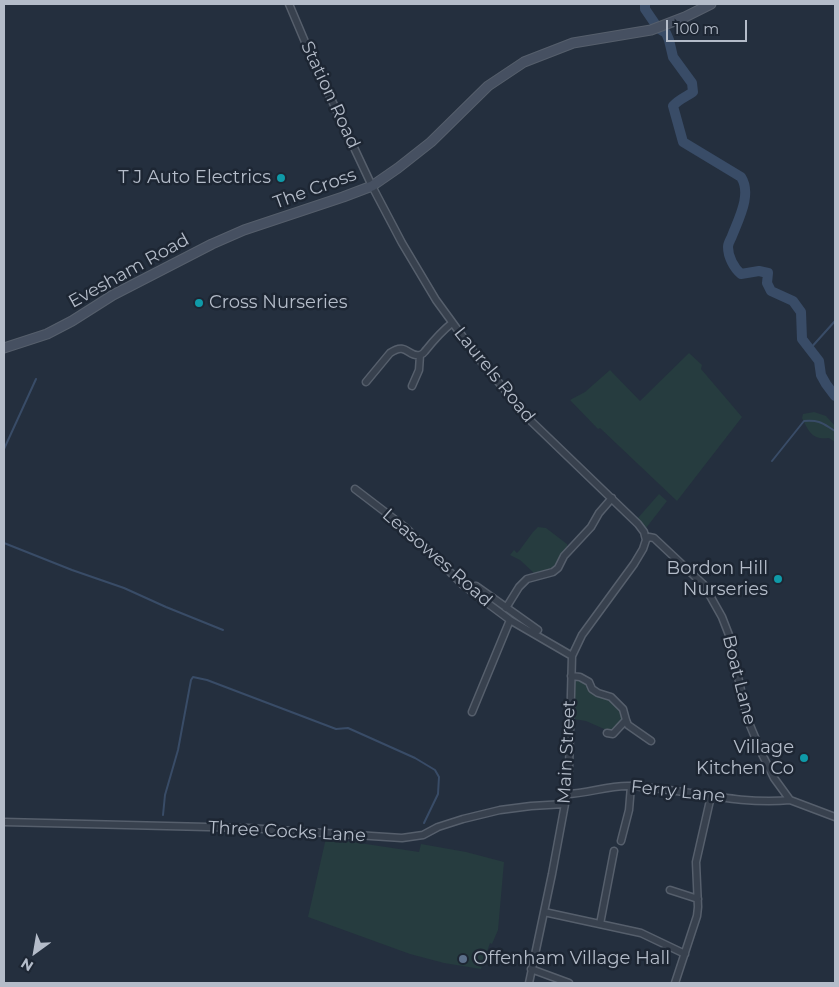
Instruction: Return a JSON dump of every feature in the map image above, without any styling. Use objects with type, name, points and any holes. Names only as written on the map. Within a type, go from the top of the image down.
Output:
[{"type":"main road","points":[[372,186],[392,173],[431,142],[488,86],[524,62],[573,43],[651,30],[685,17],[711,4]]},
{"type":"main road","name":"The Cross","points":[[270,222],[372,186]]},
{"type":"main road","name":"Evesham Road","points":[[4,348],[47,334],[72,321],[113,295],[212,244],[244,230],[270,222]]},
{"type":"street","name":"Station Road","points":[[289,4],[311,56],[372,186]]},
{"type":"street","name":"Laurels Road","points":[[372,186],[402,243],[436,300],[479,359],[532,422],[638,524],[644,532],[646,540]]},
{"type":"street","points":[[366,382],[395,349],[402,348],[420,355],[452,323]]},
{"type":"street","points":[[412,386],[417,375],[420,355]]},
{"type":"street","name":"Leasowes Road","points":[[356,488],[406,528],[463,585],[510,620],[572,656]]},
{"type":"street","points":[[506,608],[519,587],[527,579],[553,572],[558,568],[564,556],[591,527],[598,513],[612,498]]},
{"type":"street","name":"Boat Lane","points":[[646,540],[649,537],[654,538],[704,585],[722,617],[729,635],[743,702],[751,728],[774,778],[790,800]]},
{"type":"street","name":"Main Street","points":[[529,983],[552,874],[566,794],[572,656],[582,635],[634,564],[646,540]]},
{"type":"street","points":[[476,586],[538,630]]},
{"type":"street","points":[[472,712],[510,620]]},
{"type":"street","points":[[571,676],[580,677],[588,682],[592,689],[598,693],[611,697],[623,709],[628,725],[651,741]]},
{"type":"street","points":[[612,736],[626,720]]},
{"type":"street","points":[[641,733],[646,726]]},
{"type":"street","points":[[621,841],[629,810],[632,786]]},
{"type":"street","name":"Ferry Lane","points":[[566,794],[580,794],[609,787],[632,786],[676,790],[758,802],[790,800]]},
{"type":"street","points":[[675,983],[697,916],[696,862],[711,796]]},
{"type":"street","points":[[790,800],[835,817]]},
{"type":"street","name":"Three Cocks Lane","points":[[4,822],[239,828],[402,838],[423,835],[438,827],[500,810],[564,804]]},
{"type":"street","points":[[600,924],[614,851]]},
{"type":"street","points":[[670,890],[698,899]]},
{"type":"street","points":[[544,912],[630,930],[648,936],[685,954]]},
{"type":"street","points":[[532,969],[569,983]]},
{"type":"street","points":[[556,978],[559,970]]},
{"type":"green space","points":[[689,353],[702,365],[701,369],[742,417],[677,501],[600,428],[598,429],[570,400],[585,392],[610,370],[640,401]]},
{"type":"green space","points":[[814,412],[826,416],[835,426],[835,442],[829,438],[819,438],[809,431],[802,418],[803,414]]},
{"type":"green space","points":[[659,494],[667,501],[646,528],[637,519]]},
{"type":"green space","points":[[538,527],[546,528],[567,544],[568,548],[554,569],[535,574],[520,560],[510,555],[514,550],[517,553],[519,551]]},
{"type":"green space","points":[[578,679],[604,695],[621,712],[622,721],[611,732],[586,721],[574,719],[574,684]]},
{"type":"green space","points":[[326,838],[419,852],[421,844],[466,852],[504,862],[498,930],[492,944],[490,943],[481,969],[444,963],[410,954],[308,917]]},
{"type":"waterway","points":[[645,4],[645,9],[658,28],[666,33],[673,57],[692,83],[693,92],[673,106],[683,142],[741,177],[744,184],[745,198],[743,206],[728,246],[732,262],[741,274],[759,271],[768,273],[767,283],[771,291],[793,301],[801,312],[802,339],[819,361],[821,375],[835,396]]},
{"type":"waterway","points":[[809,350],[835,321]]},
{"type":"waterway","points":[[4,449],[36,379]]},
{"type":"waterway","points":[[772,461],[804,421],[821,423],[835,431]]},
{"type":"waterway","points":[[4,543],[124,588],[223,630]]},
{"type":"waterway","points":[[163,815],[165,795],[178,750],[193,677],[207,680],[336,729],[348,728],[415,758],[435,770],[439,777],[438,794],[424,823]]},
{"type":"place","name":"T J Auto Electrics","points":[[281,178]]},
{"type":"place","name":"Cross Nurseries","points":[[199,303]]},
{"type":"place","name":"Bordon Hill Nurseries","points":[[778,579]]},
{"type":"place","name":"Village Kitchen Co","points":[[804,758]]},
{"type":"place","name":"Offenham Village Hall","points":[[463,959]]}]
